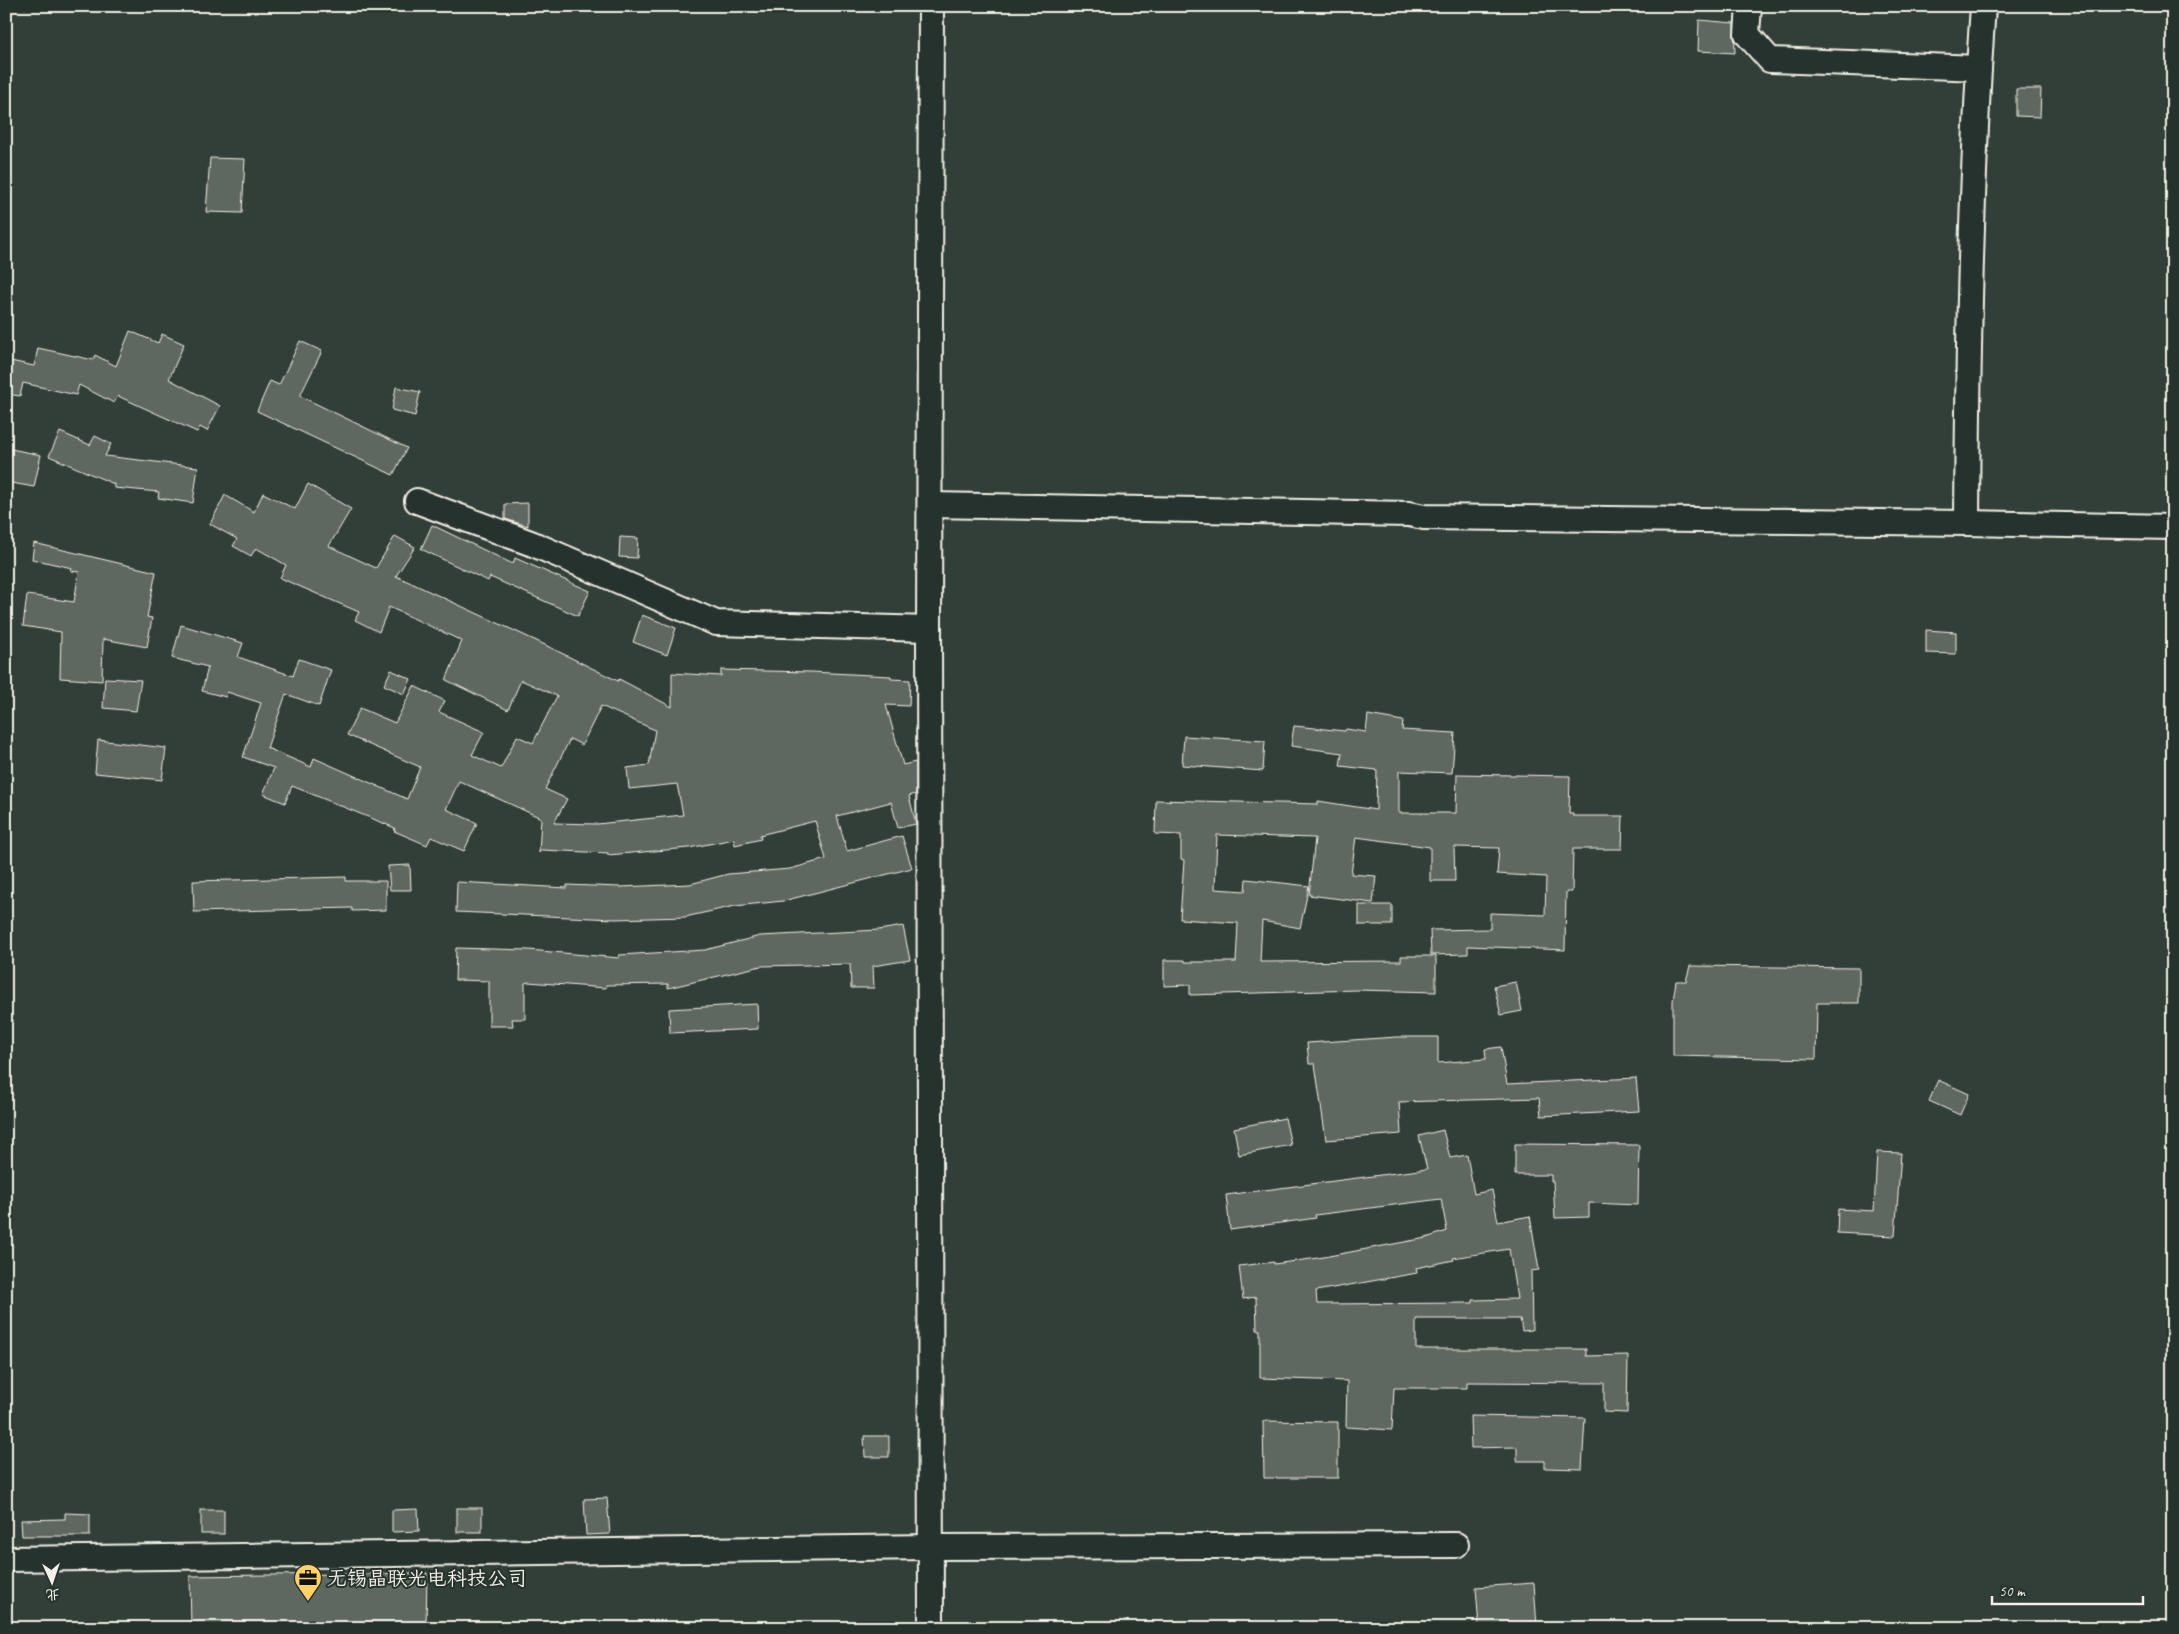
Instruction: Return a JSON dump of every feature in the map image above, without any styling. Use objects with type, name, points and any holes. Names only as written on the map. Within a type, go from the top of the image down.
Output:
[{"type":"street","points":[[931,6],[929,629],[932,1628]]},
{"type":"street","points":[[1749,6],[1747,34],[1770,60],[1979,68]]},
{"type":"street","points":[[1967,523],[1968,330],[1979,68],[1984,6]]},
{"type":"street","points":[[417,501],[533,544],[716,623],[929,629]]},
{"type":"street","points":[[930,505],[1409,514],[1424,517],[2173,527]]},
{"type":"street","points":[[6,1559],[931,1547],[1456,1545]]},
{"type":"building","points":[[1699,20],[1734,23],[1735,53],[1698,51]]},
{"type":"building","points":[[2016,89],[2041,89],[2040,117],[2016,116]]},
{"type":"building","points":[[210,158],[245,159],[242,213],[206,212]]},
{"type":"building","points":[[130,331],[158,343],[162,334],[184,344],[169,379],[220,406],[207,431],[200,427],[197,432],[118,396],[114,403],[79,385],[76,395],[23,383],[20,396],[6,394],[6,360],[34,366],[38,348],[93,360],[95,355],[116,366]]},
{"type":"building","points":[[300,341],[322,351],[300,396],[407,448],[393,475],[257,411],[270,381],[279,385]]},
{"type":"building","points":[[396,387],[420,392],[415,416],[392,410]]},
{"type":"building","points":[[60,432],[90,445],[95,436],[111,444],[105,456],[198,467],[193,503],[158,498],[159,492],[114,488],[114,484],[49,456]]},
{"type":"building","points":[[6,448],[41,455],[34,487],[6,482]]},
{"type":"building","points":[[308,484],[351,509],[329,546],[376,568],[395,536],[415,547],[396,576],[618,681],[619,679],[672,707],[672,673],[721,676],[721,670],[811,672],[891,676],[891,679],[910,680],[909,706],[886,705],[903,765],[916,762],[916,794],[909,796],[916,824],[898,828],[891,802],[837,816],[847,851],[902,836],[912,868],[783,901],[735,906],[685,917],[615,919],[456,912],[457,882],[567,888],[567,885],[620,887],[690,884],[728,874],[790,869],[826,859],[815,821],[760,835],[761,839],[735,845],[734,839],[689,848],[608,855],[608,853],[541,850],[539,853],[541,818],[459,781],[446,809],[477,823],[464,851],[431,837],[427,845],[394,831],[395,828],[292,786],[285,803],[263,794],[274,768],[243,757],[261,703],[227,692],[226,697],[202,691],[208,667],[172,658],[181,625],[243,643],[238,657],[293,676],[299,659],[331,670],[319,706],[286,694],[267,748],[311,767],[314,758],[407,799],[420,767],[347,735],[360,708],[395,723],[414,686],[445,701],[439,712],[484,732],[472,755],[501,768],[517,736],[533,743],[557,696],[521,680],[508,710],[446,680],[462,641],[389,607],[379,632],[355,620],[359,612],[280,578],[286,565],[256,548],[251,556],[233,546],[237,539],[210,524],[225,495],[254,512],[263,493],[295,509]],"holes":[[[601,706],[655,730],[649,765],[627,768],[629,789],[677,784],[683,815],[597,824],[554,823],[567,799],[545,789],[570,739],[582,745]]]},
{"type":"building","points":[[528,503],[528,526],[505,519],[505,504]]},
{"type":"building","points":[[432,525],[513,564],[515,558],[590,591],[578,616],[490,577],[488,581],[421,549]]},
{"type":"building","points":[[620,537],[638,538],[637,558],[619,557]]},
{"type":"building","points":[[34,543],[156,572],[147,617],[152,618],[147,647],[103,639],[102,681],[60,678],[61,632],[23,626],[27,595],[74,602],[79,572],[71,571],[72,568],[32,559]]},
{"type":"building","points":[[642,615],[676,628],[667,655],[633,642]]},
{"type":"building","points":[[1926,630],[1956,632],[1956,654],[1926,653]]},
{"type":"building","points":[[391,670],[411,679],[404,694],[384,685]]},
{"type":"building","points":[[105,678],[141,680],[136,711],[103,708]]},
{"type":"building","points":[[1368,715],[1403,721],[1402,730],[1455,733],[1452,773],[1399,771],[1399,813],[1456,813],[1457,774],[1570,776],[1569,814],[1573,814],[1573,816],[1623,816],[1622,849],[1573,849],[1572,892],[1566,892],[1565,950],[1468,946],[1468,954],[1431,955],[1430,930],[1490,929],[1490,913],[1545,915],[1546,877],[1497,874],[1499,848],[1454,847],[1455,881],[1430,881],[1430,847],[1356,837],[1351,874],[1376,876],[1373,903],[1309,895],[1315,838],[1217,835],[1215,889],[1245,891],[1246,879],[1309,886],[1300,928],[1262,921],[1260,962],[1401,961],[1401,956],[1436,956],[1436,992],[1357,990],[1190,995],[1190,985],[1164,986],[1164,960],[1236,962],[1238,923],[1180,919],[1184,860],[1181,859],[1181,835],[1155,834],[1156,800],[1318,804],[1318,801],[1376,810],[1377,770],[1340,766],[1342,753],[1291,746],[1294,726],[1366,732]]},
{"type":"building","points":[[1184,736],[1265,741],[1263,771],[1182,765]]},
{"type":"building","points":[[98,740],[166,748],[162,780],[95,773]]},
{"type":"building","points":[[410,865],[411,890],[390,890],[388,866]]},
{"type":"building","points":[[346,877],[346,881],[386,881],[386,910],[352,911],[352,908],[194,912],[193,881]]},
{"type":"building","points":[[1359,905],[1392,905],[1392,925],[1359,925]]},
{"type":"building","points":[[903,926],[910,960],[873,966],[874,988],[851,988],[850,964],[761,966],[668,988],[668,984],[606,985],[606,988],[528,982],[525,983],[525,1019],[512,1019],[513,1026],[489,1026],[489,981],[455,980],[456,948],[529,950],[619,958],[619,955],[705,950],[760,936],[879,930]]},
{"type":"building","points":[[1690,966],[1859,968],[1859,1003],[1817,1003],[1816,1059],[1673,1056],[1673,1001],[1676,981],[1686,981]]},
{"type":"building","points":[[1516,982],[1522,1011],[1501,1015],[1494,986]]},
{"type":"building","points":[[757,1004],[758,1029],[670,1033],[669,1009]]},
{"type":"building","points":[[1397,1037],[1438,1037],[1438,1063],[1486,1059],[1485,1049],[1501,1047],[1507,1084],[1636,1078],[1639,1111],[1541,1116],[1539,1098],[1399,1102],[1401,1134],[1326,1140],[1315,1064],[1309,1064],[1307,1043]]},
{"type":"building","points":[[1938,1080],[1969,1094],[1960,1115],[1929,1101]]},
{"type":"building","points":[[1285,1118],[1291,1145],[1239,1155],[1234,1128]]},
{"type":"building","points":[[1443,1130],[1450,1158],[1467,1155],[1474,1194],[1492,1190],[1498,1222],[1530,1216],[1539,1270],[1531,1271],[1532,1330],[1522,1331],[1520,1319],[1416,1319],[1416,1349],[1586,1349],[1586,1356],[1628,1355],[1627,1413],[1604,1412],[1604,1383],[1467,1382],[1467,1388],[1394,1388],[1392,1430],[1346,1427],[1347,1381],[1260,1378],[1260,1330],[1257,1330],[1256,1297],[1243,1299],[1239,1266],[1274,1262],[1274,1264],[1318,1258],[1426,1238],[1447,1231],[1441,1199],[1315,1215],[1316,1218],[1230,1230],[1226,1195],[1427,1169],[1419,1136]],"holes":[[[1509,1249],[1517,1299],[1473,1300],[1473,1303],[1317,1304],[1316,1291],[1417,1273],[1416,1268],[1454,1260],[1453,1258]]]},
{"type":"building","points":[[1515,1144],[1639,1145],[1638,1205],[1589,1203],[1589,1217],[1555,1218],[1551,1175],[1515,1175]]},
{"type":"building","points":[[1877,1152],[1901,1153],[1895,1236],[1837,1233],[1838,1209],[1874,1211]]},
{"type":"building","points":[[1470,1416],[1585,1418],[1582,1469],[1545,1468],[1545,1461],[1517,1461],[1517,1447],[1471,1448]]},
{"type":"building","points":[[1263,1421],[1338,1422],[1338,1478],[1264,1478]]},
{"type":"building","points":[[864,1436],[889,1436],[889,1457],[865,1457]]},
{"type":"building","points":[[607,1498],[610,1534],[586,1535],[584,1499]]},
{"type":"building","points":[[457,1508],[482,1508],[482,1532],[457,1532]]},
{"type":"building","points":[[418,1509],[419,1531],[392,1532],[392,1510]]},
{"type":"building","points":[[201,1510],[224,1510],[224,1534],[201,1534]]},
{"type":"building","points":[[65,1513],[90,1514],[90,1536],[22,1536],[21,1520],[65,1519]]},
{"type":"building","name":"无锡晶联光电科技公司","points":[[427,1573],[426,1628],[191,1628],[190,1576]]},
{"type":"building","points":[[1534,1583],[1537,1628],[1479,1628],[1476,1587]]},
{"type":"place","name":"无锡晶联光电科技公司","points":[[308,1602]]}]
